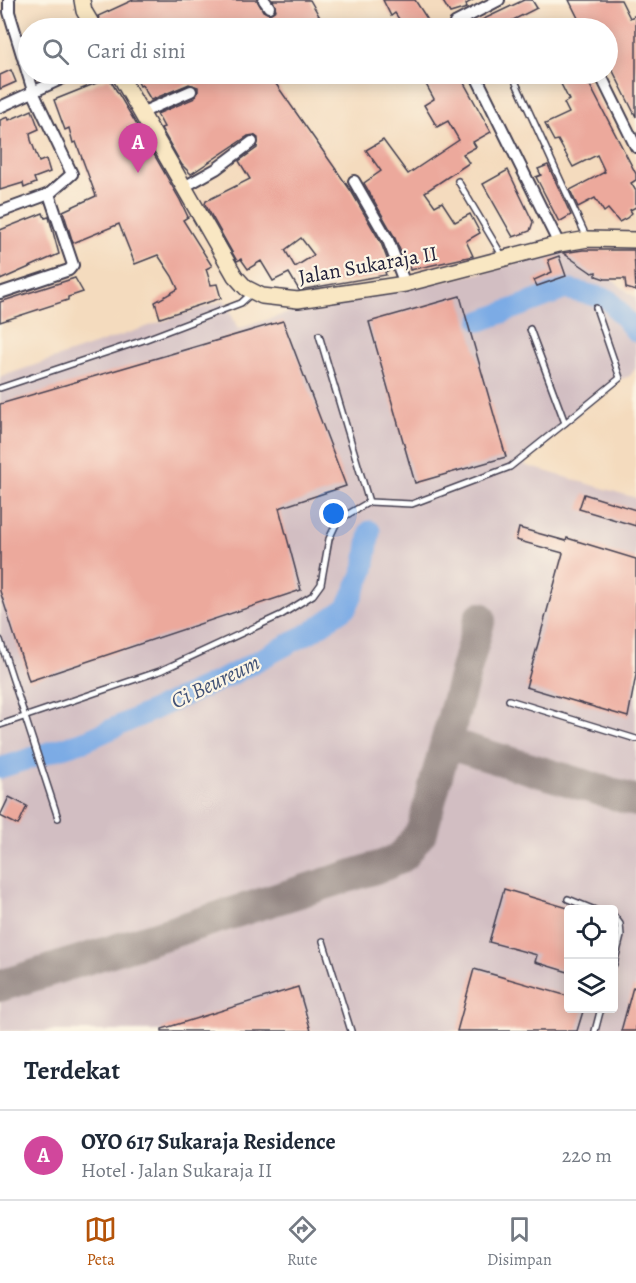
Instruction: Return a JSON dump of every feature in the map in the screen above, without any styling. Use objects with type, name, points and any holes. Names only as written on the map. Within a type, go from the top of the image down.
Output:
[{"type":"main road","points":[[82,0],[88,18]]},
{"type":"main road","points":[[125,84],[235,276],[253,292]]},
{"type":"main road","name":"Jalan Sukaraja II","points":[[253,292],[298,300],[405,284],[559,244],[588,239],[636,240]]},
{"type":"street","points":[[9,0],[9,12],[18,42]]},
{"type":"street","points":[[465,18],[499,0]]},
{"type":"street","points":[[0,212],[49,194],[72,174],[31,84]]},
{"type":"street","points":[[0,107],[53,84]]},
{"type":"street","points":[[480,84],[559,244]]},
{"type":"street","points":[[605,84],[636,147]]},
{"type":"street","points":[[141,113],[191,91]]},
{"type":"street","points":[[184,188],[216,169],[252,142]]},
{"type":"street","points":[[354,181],[388,240],[405,284]]},
{"type":"street","points":[[0,293],[69,270],[73,265],[49,194]]},
{"type":"lane","points":[[516,84],[588,239]]},
{"type":"lane","points":[[458,181],[504,258]]},
{"type":"lane","points":[[0,388],[141,342],[241,303],[253,292]]},
{"type":"lane","points":[[0,725],[160,671],[281,615],[313,595],[321,584],[329,539],[338,520],[369,502],[412,504],[510,467],[620,378],[596,308]]},
{"type":"lane","points":[[530,329],[565,423]]},
{"type":"lane","points":[[319,335],[369,502]]},
{"type":"lane","points":[[0,640],[58,818]]},
{"type":"lane","points":[[509,700],[636,739]]},
{"type":"lane","points":[[568,899],[584,905]]},
{"type":"lane","points":[[618,921],[621,936],[618,948]]},
{"type":"lane","points":[[323,941],[351,1031]]},
{"type":"lane","points":[[595,1031],[600,1013]]},
{"type":"shaded area","points":[[568,246],[636,298],[636,368],[630,376],[612,382],[524,465],[636,498],[636,1031],[0,1031],[0,377],[225,300],[238,329],[294,311],[496,270]]},
{"type":"building","points":[[133,0],[257,0],[263,11],[269,14],[276,10],[273,0],[310,0],[320,18],[99,18],[98,16]]},
{"type":"building","points":[[383,0],[415,0],[427,18],[398,18],[395,13],[391,16]]},
{"type":"building","points":[[442,0],[473,0],[466,4],[467,8],[450,13]]},
{"type":"building","points":[[524,0],[532,0],[537,8],[517,18],[486,18]]},
{"type":"building","points":[[569,0],[621,0],[630,18],[636,15],[636,117],[618,81],[618,18],[578,18]]},
{"type":"building","points":[[11,70],[16,82],[0,89],[0,75]]},
{"type":"building","points":[[94,84],[113,84],[141,132],[142,135],[139,136],[147,153],[152,151],[180,200],[188,217],[183,220],[212,266],[206,269],[211,285],[217,284],[221,298],[160,318],[155,302],[178,289],[158,255],[135,264],[119,224],[73,243],[63,211],[96,196],[76,142],[73,143],[69,128],[65,130],[54,100]]},
{"type":"building","points":[[139,84],[189,84],[151,100]]},
{"type":"building","points":[[189,84],[276,84],[351,191],[381,243],[391,269],[385,272],[386,275],[299,290],[289,273],[273,281],[261,261],[248,269],[241,259],[237,261],[205,204],[206,201],[250,179],[239,161],[257,148],[258,138],[254,135],[248,136],[191,174],[182,165],[161,128],[164,127],[157,114],[195,98],[198,87]],"holes":[[[301,238],[314,255],[295,267],[285,250]]]},
{"type":"building","points":[[426,84],[465,84],[491,132],[473,142],[476,147],[463,154],[469,163],[425,192],[435,206],[442,202],[455,222],[470,214],[480,233],[466,241],[473,256],[410,270],[408,261],[405,262],[394,236],[364,183],[381,171],[366,150],[383,140],[408,174],[459,140],[448,121],[437,127],[424,105],[434,99]]},
{"type":"building","points":[[561,84],[589,84],[636,174],[636,180],[631,183],[636,191],[636,207],[630,210],[632,213],[627,218],[619,222],[608,209],[604,212],[595,198],[578,207],[570,190],[605,172],[597,155],[573,167],[558,140],[554,141],[545,124],[569,113],[564,103],[569,100]]},
{"type":"building","points":[[32,110],[39,129],[30,133],[31,140],[39,162],[46,159],[50,172],[34,178],[36,183],[24,188],[23,183],[0,190],[0,120],[8,117],[9,120]]},
{"type":"building","points":[[548,165],[571,215],[559,222],[536,177],[541,175],[538,169]]},
{"type":"building","points":[[508,170],[533,222],[530,231],[513,237],[483,184]]},
{"type":"building","points":[[43,213],[45,218],[49,217],[59,254],[0,280],[0,230]]},
{"type":"building","points":[[583,250],[634,250],[636,291],[626,288],[625,279],[605,279],[596,276],[596,272],[592,273],[563,253]]},
{"type":"building","points":[[559,256],[566,276],[537,286],[534,280],[552,272],[548,260]]},
{"type":"building","points":[[75,278],[83,292],[68,297],[68,300],[0,322],[0,302]]},
{"type":"building","points":[[460,296],[506,457],[415,483],[369,322]]},
{"type":"building","points":[[283,321],[346,486],[279,508],[301,590],[29,681],[0,591],[0,404]]},
{"type":"building","points":[[584,494],[636,510],[636,526],[579,509]]},
{"type":"building","points":[[519,528],[566,541],[567,538],[636,559],[636,675],[628,717],[526,687],[563,553],[516,540]]},
{"type":"building","points":[[9,797],[27,806],[18,825],[0,816]]},
{"type":"building","points":[[504,889],[564,907],[564,971],[535,962],[537,955],[489,942]]},
{"type":"building","points":[[474,969],[564,995],[564,1013],[582,1013],[577,1031],[457,1031]]},
{"type":"building","points":[[298,987],[311,1031],[162,1031],[162,1029]]},
{"type":"building","points":[[633,987],[636,988],[636,1031],[621,1031]]},
{"type":"waterway","name":"Ci Beureum","points":[[481,321],[566,289],[608,299],[636,332]]},
{"type":"waterway","name":"Ci Beureum","points":[[0,768],[87,740],[229,676],[311,632],[347,607],[364,570],[370,531]]},
{"type":"taxiway","points":[[0,986],[385,865],[403,856],[422,831],[480,618]]},
{"type":"taxiway","points":[[446,743],[636,801]]},
{"type":"place","name":"OYO 617 Sukaraja Residence","points":[[138,173]]}]
